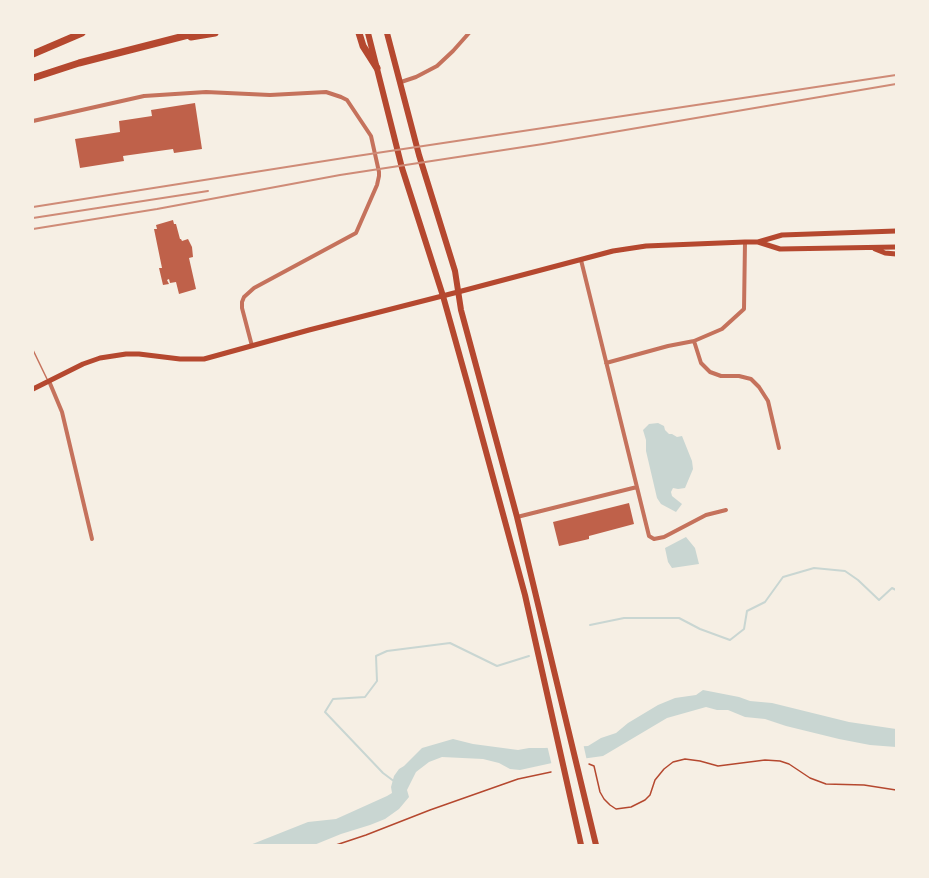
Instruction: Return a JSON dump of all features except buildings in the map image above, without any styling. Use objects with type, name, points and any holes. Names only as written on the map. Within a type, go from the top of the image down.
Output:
[{"type":"highway","points":[[33,54],[82,33]]},
{"type":"highway","points":[[33,78],[87,60],[196,33]]},
{"type":"highway","points":[[162,42],[214,33]]},
{"type":"highway","points":[[358,33],[363,46],[377,68]]},
{"type":"main road","points":[[368,33],[402,168],[470,390],[525,595],[581,845]]},
{"type":"main road","points":[[387,33],[422,164],[455,271],[462,314],[517,517],[596,845]]},
{"type":"main road","points":[[33,389],[83,364],[109,356],[139,354],[196,360],[216,356],[613,251],[646,246],[758,242],[782,235],[895,231]]},
{"type":"main road","points":[[758,242],[780,249],[896,247]]},
{"type":"main road","points":[[873,248],[885,253],[896,254]]},
{"type":"street","points":[[399,83],[416,78],[436,66],[469,33]]},
{"type":"street","points":[[33,121],[155,95],[206,92],[270,95],[326,92],[347,100],[371,136],[379,172],[377,185],[356,233],[254,288],[244,297],[242,308],[252,346]]},
{"type":"street","points":[[606,363],[694,341],[722,329],[744,309],[746,242]]},
{"type":"street","points":[[581,259],[649,536],[654,539],[664,537],[706,515],[726,510]]},
{"type":"street","points":[[694,341],[701,363],[710,372],[721,376],[740,376],[751,379],[759,387],[768,401],[779,448]]},
{"type":"street","points":[[48,381],[62,412],[92,539]]},
{"type":"street","points":[[517,517],[637,487]]},
{"type":"lane","points":[[33,350],[48,381]]},
{"type":"path","points":[[589,764],[594,766],[599,789],[604,799],[616,809],[631,807],[645,800],[650,795],[655,780],[664,769],[673,762],[684,759],[718,766],[765,760],[780,761],[810,778],[826,783],[896,790]]},
{"type":"path","points":[[336,845],[518,779],[551,772]]},
{"type":"shaded area","points":[[658,423],[664,426],[669,434],[682,436],[692,461],[693,469],[685,488],[673,488],[671,492],[672,496],[682,504],[676,512],[661,504],[657,498],[646,451],[643,430],[649,424]]},
{"type":"shaded area","points":[[686,537],[695,548],[699,564],[672,568],[665,548]]},
{"type":"shaded area","points":[[703,690],[750,701],[772,703],[849,722],[896,729],[896,747],[839,739],[765,719],[745,717],[728,710],[706,707],[667,718],[603,756],[520,770],[510,769],[499,763],[483,759],[442,757],[429,762],[416,772],[407,790],[409,797],[399,809],[385,819],[314,845],[250,845],[308,822],[336,819],[387,796],[392,793],[394,776],[399,769],[422,748],[453,739],[518,750],[588,746],[616,733],[658,705],[675,698],[696,695]]},
{"type":"pier","points":[[583,743],[587,761],[552,766],[547,745]]},
{"type":"waterway","points":[[590,625],[624,618],[679,618],[730,640],[744,629],[747,611],[765,602],[783,577],[814,568],[845,571],[879,600],[892,588],[896,590]]},
{"type":"waterway","points":[[395,782],[383,773],[325,712],[333,699],[365,697],[377,681],[376,656],[387,651],[450,643],[497,666],[529,656]]},
{"type":"railway","points":[[33,207],[896,75]]},
{"type":"railway","points":[[33,229],[340,175],[543,144],[896,84]]},
{"type":"railway","points":[[33,218],[208,191]]}]
